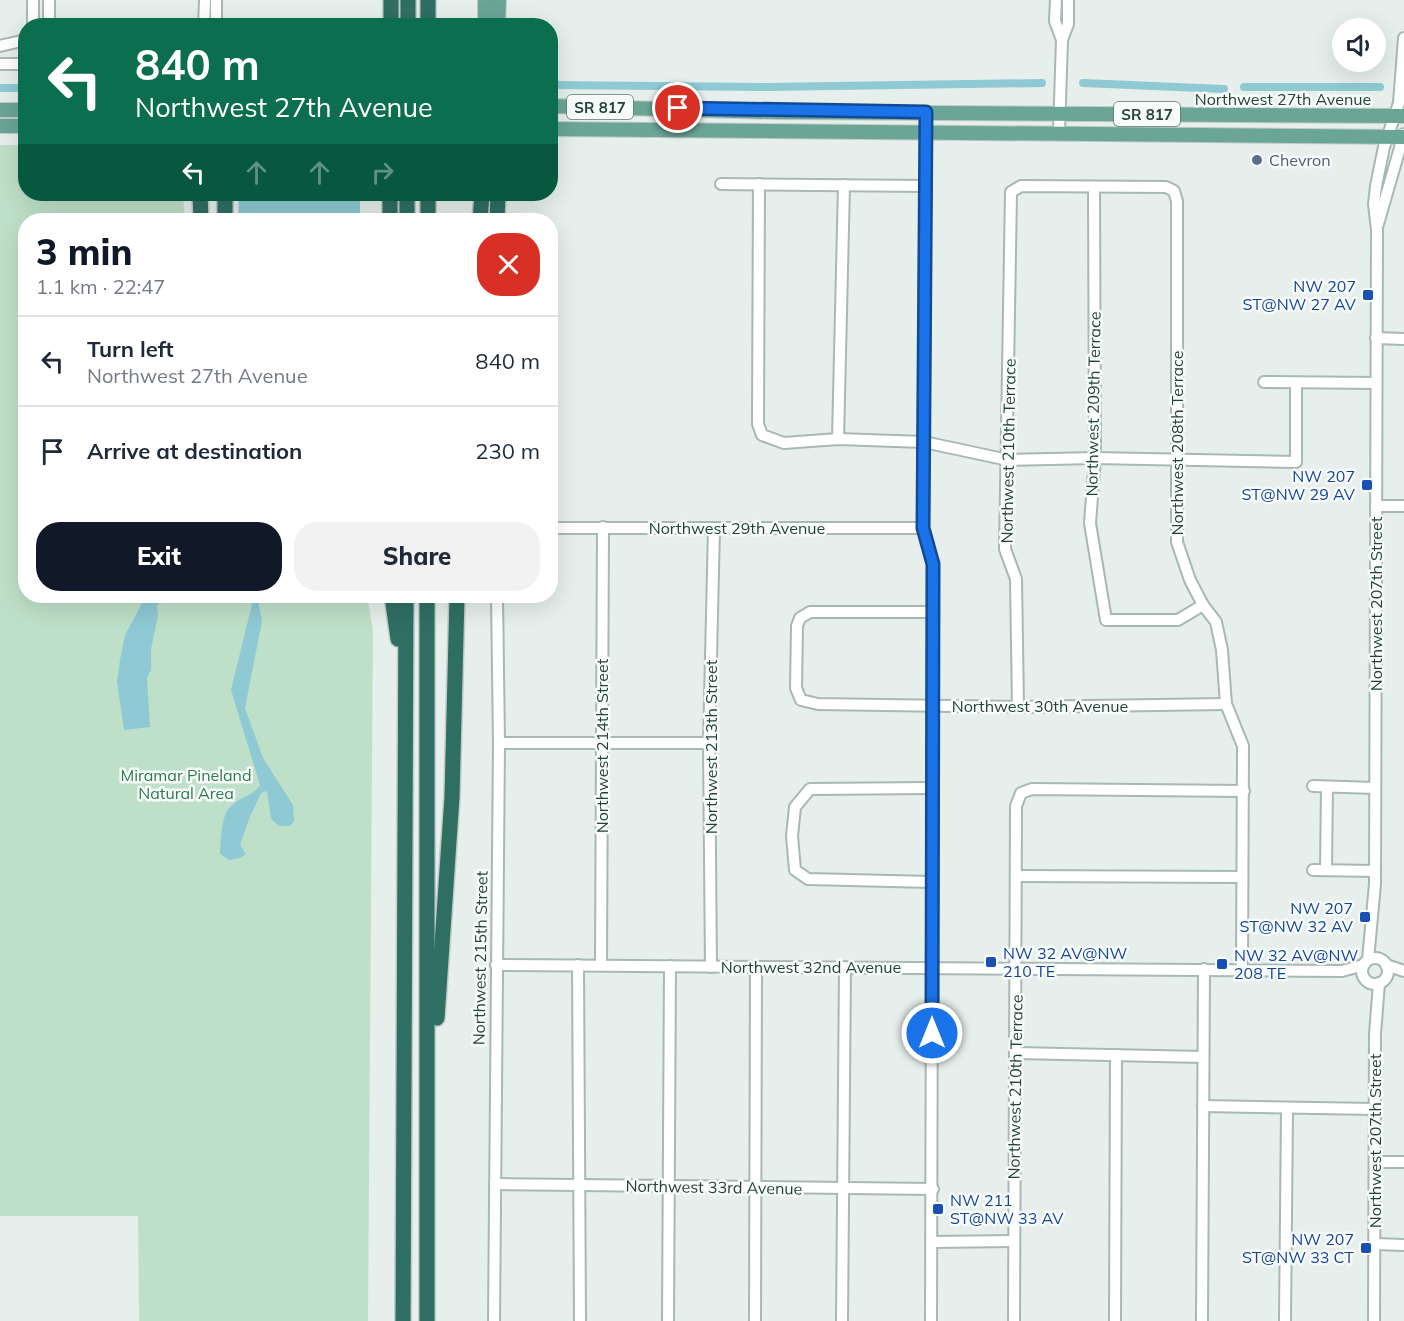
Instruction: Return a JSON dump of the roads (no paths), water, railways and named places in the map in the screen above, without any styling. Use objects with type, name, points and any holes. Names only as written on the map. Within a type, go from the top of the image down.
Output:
[{"type":"highway","points":[[391,0],[391,18]]},
{"type":"highway","points":[[408,0],[408,18]]},
{"type":"highway","points":[[428,0],[428,18]]},
{"type":"highway","points":[[393,603],[405,678]]},
{"type":"highway","points":[[403,1321],[406,603]]},
{"type":"highway","points":[[427,1321],[428,603]]},
{"type":"highway","points":[[428,1062],[436,1025],[448,858],[456,695],[457,603]]},
{"type":"main road","points":[[485,0],[485,18]]},
{"type":"main road","points":[[498,18],[499,0]]},
{"type":"main road","name":"Northwest 27th Avenue","points":[[558,106],[778,112],[1399,116]]},
{"type":"main road","points":[[620,130],[625,118],[630,114],[650,108]]},
{"type":"main road","points":[[0,110],[18,110]]},
{"type":"main road","points":[[759,131],[769,124],[778,112],[797,131]]},
{"type":"main road","points":[[1235,115],[1235,134]]},
{"type":"main road","points":[[0,126],[18,126]]},
{"type":"main road","name":"SR 817","points":[[558,129],[1404,136]]},
{"type":"street","points":[[33,0],[33,18]]},
{"type":"street","points":[[49,0],[49,18]]},
{"type":"street","points":[[204,18],[205,0]]},
{"type":"street","points":[[216,0],[216,18]]},
{"type":"street","points":[[1056,0],[1056,21],[1062,40]]},
{"type":"street","points":[[1059,132],[1062,40],[1068,24],[1068,0]]},
{"type":"street","name":"Northwest 207th Street","points":[[1374,981],[1388,972],[1383,962],[1375,905],[1377,230],[1375,195],[1387,137],[1399,116],[1404,38]]},
{"type":"street","points":[[0,46],[18,42]]},
{"type":"street","points":[[0,64],[18,64]]},
{"type":"street","points":[[926,112],[923,528],[933,564],[931,1321]]},
{"type":"street","name":"Northwest 207th Street","points":[[1377,230],[1404,136]]},
{"type":"street","points":[[721,184],[926,186]]},
{"type":"street","points":[[759,184],[758,424],[762,435],[784,443],[838,438],[924,442],[1008,460],[1095,458],[1296,462],[1296,383]]},
{"type":"street","points":[[838,438],[844,185]]},
{"type":"street","name":"Northwest 210th Terrace","points":[[1018,707],[1016,579],[1005,549],[1011,192],[1021,186],[1094,187]]},
{"type":"street","name":"Northwest 208th Terrace","points":[[1094,187],[1166,187],[1174,191],[1178,201],[1177,542],[1203,605],[1216,622],[1226,704],[1243,746],[1242,969]]},
{"type":"street","name":"Northwest 209th Terrace","points":[[1094,187],[1095,458],[1090,523],[1106,620],[1178,620],[1203,605]]},
{"type":"street","points":[[1376,339],[1404,339]]},
{"type":"street","points":[[1264,382],[1376,383]]},
{"type":"street","points":[[1376,506],[1404,506]]},
{"type":"street","name":"Northwest 214th Street","points":[[601,965],[603,527]]},
{"type":"street","name":"Northwest 29th Avenue","points":[[558,528],[923,528]]},
{"type":"street","name":"Northwest 213th Street","points":[[711,967],[709,743],[714,528]]},
{"type":"street","name":"Northwest 215th Street","points":[[494,1321],[499,743],[497,603]]},
{"type":"street","name":"Northwest 30th Avenue","points":[[933,612],[810,612],[800,618],[797,626],[796,688],[801,700],[818,704],[1018,707],[1226,704]]},
{"type":"street","points":[[499,743],[709,743]]},
{"type":"street","points":[[1313,786],[1376,788]]},
{"type":"street","points":[[1326,870],[1327,787]]},
{"type":"street","points":[[931,882],[808,879],[795,870],[792,836],[795,807],[810,789],[932,788]]},
{"type":"street","name":"Northwest 210th Terrace","points":[[1014,1321],[1016,806],[1021,793],[1032,789],[1244,791]]},
{"type":"street","points":[[1313,870],[1375,871]]},
{"type":"street","points":[[1017,876],[1241,877]]},
{"type":"street","name":"Northwest 207th Street","points":[[1374,981],[1362,972],[1366,962],[1375,905]]},
{"type":"street","name":"Northwest 32nd Avenue","points":[[1342,971],[1366,962],[1383,962]]},
{"type":"street","points":[[1383,962],[1403,971]]},
{"type":"street","name":"Northwest 32nd Avenue","points":[[496,964],[1242,969],[1342,971],[1374,981]]},
{"type":"street","points":[[578,965],[580,1321]]},
{"type":"street","points":[[668,1321],[670,966]]},
{"type":"street","points":[[755,1321],[756,967]]},
{"type":"street","points":[[842,1321],[845,967]]},
{"type":"street","points":[[1202,1321],[1204,969]]},
{"type":"street","points":[[1374,981],[1403,971]]},
{"type":"street","name":"Northwest 207th Street","points":[[1374,981],[1376,1109],[1374,1321]]},
{"type":"street","points":[[1016,1053],[1203,1057]]},
{"type":"street","points":[[1115,1321],[1116,1055]]},
{"type":"street","points":[[1203,1106],[1287,1110],[1376,1109]]},
{"type":"street","points":[[1285,1321],[1287,1110]]},
{"type":"street","points":[[1375,1162],[1404,1162]]},
{"type":"street","name":"Northwest 33rd Avenue","points":[[495,1184],[756,1189],[933,1189]]},
{"type":"street","points":[[932,1242],[1013,1241]]},
{"type":"street","points":[[1375,1244],[1404,1245]]},
{"type":"water","points":[[239,201],[360,201],[360,213],[238,213]]},
{"type":"water","points":[[142,603],[159,603],[157,606],[158,616],[151,649],[151,670],[147,678],[150,727],[124,730],[117,682],[125,635]]},
{"type":"water","points":[[258,603],[262,621],[245,708],[263,758],[293,805],[294,821],[290,826],[279,826],[271,819],[267,791],[261,793],[240,845],[246,854],[229,860],[220,854],[222,829],[227,811],[260,785],[231,690],[252,604]]},
{"type":"waterway","points":[[558,85],[767,87],[1042,83]]},
{"type":"waterway","points":[[1083,83],[1224,89]]},
{"type":"waterway","points":[[1244,87],[1380,87]]},
{"type":"waterway","points":[[0,88],[18,88]]},
{"type":"place","name":"Chevron","points":[[1257,160]]},
{"type":"place","name":"NW 207 ST@NW 27 AV","points":[[1368,295]]},
{"type":"place","name":"NW 207 ST@NW 29 AV","points":[[1367,485]]},
{"type":"place","name":"NW 207 ST@NW 32 AV","points":[[1365,917]]},
{"type":"place","name":"NW 32 AV@NW 210 TE","points":[[991,962]]},
{"type":"place","name":"NW 32 AV@NW 208 TE","points":[[1222,964]]},
{"type":"place","name":"NW 211 ST@NW 33 AV","points":[[938,1209]]},
{"type":"place","name":"NW 207 ST@NW 33 CT","points":[[1366,1248]]},
{"type":"park label","name":"Miramar Pineland Natural Area","points":[[186,784]]}]
